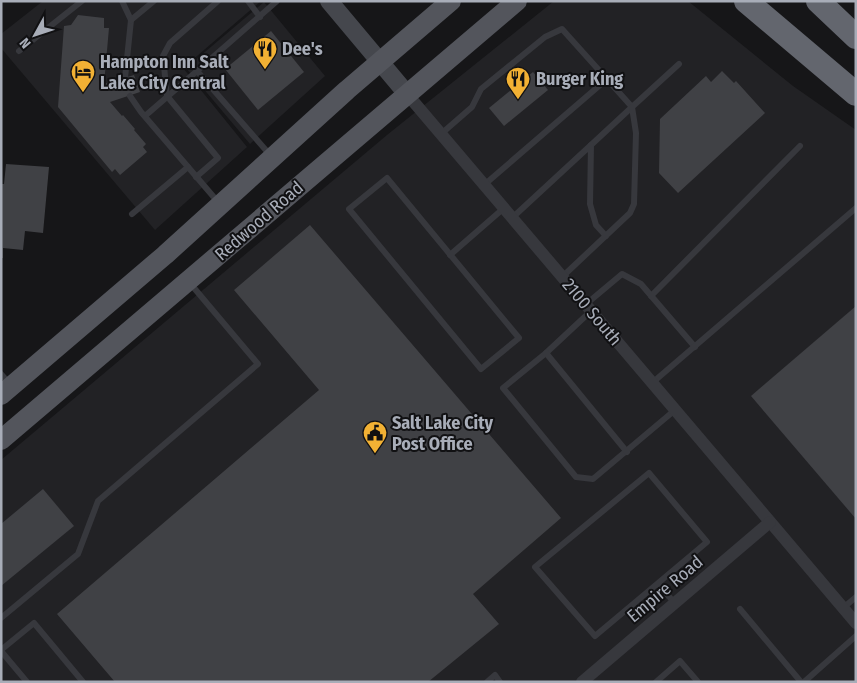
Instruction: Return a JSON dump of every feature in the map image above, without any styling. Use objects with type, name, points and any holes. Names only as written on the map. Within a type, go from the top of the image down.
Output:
[{"type":"highway","points":[[746,1],[856,94]]},
{"type":"highway","points":[[818,1],[856,37]]},
{"type":"main road","name":"Redwood Road","points":[[5,385],[220,205],[380,62],[452,1]]},
{"type":"main road","name":"Redwood Road","points":[[1,440],[517,1]]},
{"type":"street","name":"2100 South","points":[[329,1],[856,622]]},
{"type":"street","name":"Empire Road","points":[[587,680],[770,522]]},
{"type":"lane","points":[[19,51],[82,1]]},
{"type":"lane","points":[[122,1],[131,20],[125,78]]},
{"type":"lane","points":[[131,20],[154,1]]},
{"type":"lane","points":[[196,177],[218,158],[168,96],[163,56],[170,43],[218,1]]},
{"type":"lane","points":[[248,1],[260,17]]},
{"type":"lane","points":[[145,116],[278,1]]},
{"type":"lane","points":[[441,134],[472,106],[481,89],[545,37],[562,29],[632,107],[636,132],[634,204],[630,213],[562,277]]},
{"type":"lane","points":[[450,255],[508,213],[591,145],[679,64]]},
{"type":"lane","points":[[197,71],[272,158]]},
{"type":"lane","points":[[484,185],[607,79]]},
{"type":"lane","points":[[130,96],[220,205]]},
{"type":"lane","points":[[591,145],[590,204],[596,225],[606,236]]},
{"type":"lane","points":[[651,296],[800,146]]},
{"type":"lane","points":[[132,214],[188,167]]},
{"type":"lane","points":[[387,178],[450,255],[519,338],[481,370],[349,209],[387,178]]},
{"type":"lane","points":[[652,383],[856,208]]},
{"type":"lane","points":[[675,410],[594,479],[576,477],[503,388],[546,353],[622,274],[641,284],[695,347]]},
{"type":"lane","points":[[1,618],[78,554],[98,501],[258,364],[188,281]]},
{"type":"lane","points":[[546,353],[627,452]]},
{"type":"lane","points":[[649,473],[707,542],[657,584],[595,636],[536,567],[649,473]]},
{"type":"lane","points":[[657,584],[675,603]]},
{"type":"lane","points":[[843,608],[856,597]]},
{"type":"lane","points":[[740,609],[802,682],[856,636]]},
{"type":"lane","points":[[27,682],[1,651],[34,623],[83,682]]},
{"type":"lane","points":[[656,682],[680,661],[698,682]]},
{"type":"lane","points":[[487,682],[495,675],[500,682]]},
{"type":"shaded area","points":[[43,1],[261,1],[183,68],[247,147],[155,230],[1,48],[1,34]]},
{"type":"shaded area","points":[[554,1],[688,1],[793,86],[856,130],[856,682],[1,682],[1,460],[387,135]]},
{"type":"shaded area","points":[[264,2],[325,76],[250,144],[186,68]]},
{"type":"building","name":"Hampton Inn Salt Lake City Central","points":[[78,15],[104,18],[104,28],[109,28],[104,84],[134,75],[140,92],[110,102],[146,144],[143,147],[147,152],[120,175],[115,169],[112,172],[58,107],[64,26],[71,25]]},
{"type":"building","name":"Dee's","points":[[271,31],[304,72],[258,110],[225,69]]},
{"type":"building","points":[[722,71],[734,83],[736,81],[765,113],[678,193],[659,173],[660,119],[706,76],[711,82]]},
{"type":"building","points":[[533,72],[548,90],[504,126],[489,108]]},
{"type":"building","points":[[6,164],[49,167],[43,233],[25,231],[23,250],[3,248],[3,258],[1,258],[1,184],[4,184]]},
{"type":"building","name":"Salt Lake City Post Office","points":[[310,225],[561,518],[473,594],[499,624],[428,682],[115,682],[57,614],[319,390],[234,290]]},
{"type":"building","points":[[856,306],[856,519],[751,396]]},
{"type":"building","points":[[43,489],[74,526],[1,586],[1,524]]},
{"type":"place","name":"Dee's","points":[[265,70]]},
{"type":"place","name":"Hampton Inn Salt Lake City Central","points":[[83,93]]},
{"type":"place","name":"Burger King","points":[[518,100]]},
{"type":"place","name":"Salt Lake City Post Office","points":[[375,454]]}]
